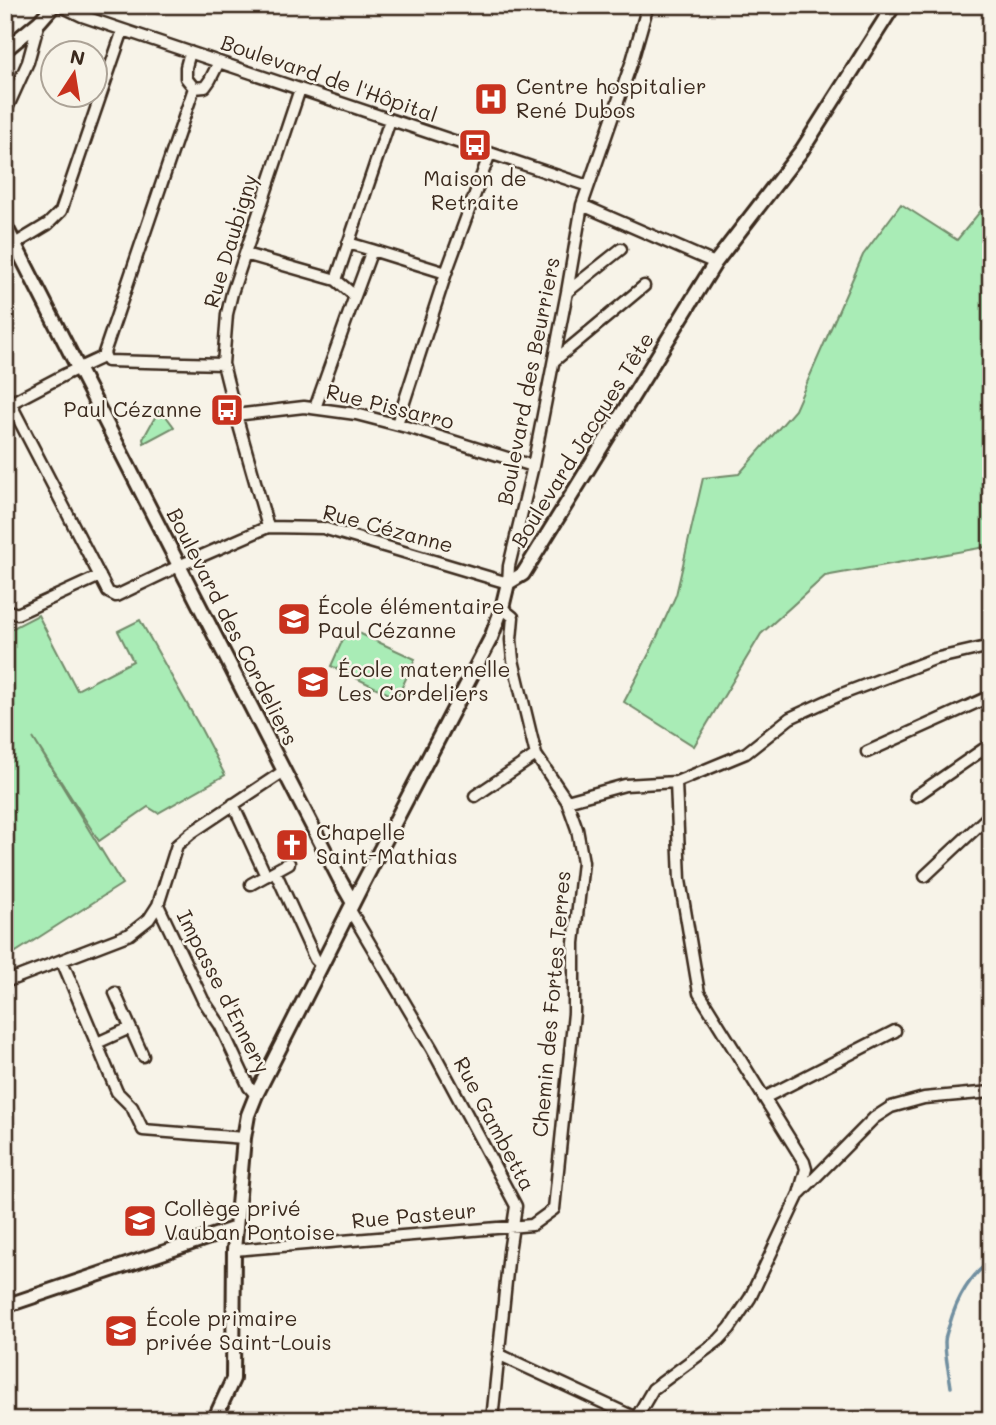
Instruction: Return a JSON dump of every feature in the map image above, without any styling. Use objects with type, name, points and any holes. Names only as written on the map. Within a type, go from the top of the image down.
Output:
[{"type":"street","points":[[5,50],[56,5]]},
{"type":"street","name":"Boulevard de l'Hôpital","points":[[56,5],[588,186]]},
{"type":"street","name":"Boulevard des Beurriers","points":[[508,583],[509,566],[533,466],[582,205],[632,61],[648,5]]},
{"type":"street","name":"Boulevard Jacques Tête","points":[[508,583],[523,574],[715,263],[802,150],[894,5]]},
{"type":"street","points":[[5,113],[28,62],[39,22]]},
{"type":"street","points":[[10,247],[48,224],[61,211],[123,30]]},
{"type":"street","points":[[190,52],[186,78],[194,88]]},
{"type":"street","points":[[194,88],[205,87],[219,62]]},
{"type":"street","points":[[194,88],[104,354],[107,361],[223,364]]},
{"type":"street","name":"Rue Daubigny","points":[[268,527],[223,364],[232,293],[300,89]]},
{"type":"street","points":[[336,280],[390,120]]},
{"type":"street","points":[[397,424],[446,273],[490,153]]},
{"type":"street","points":[[582,205],[715,263]]},
{"type":"street","name":"Boulevard des Cordeliers","points":[[5,225],[10,247],[79,368],[352,906]]},
{"type":"street","points":[[348,243],[446,273]]},
{"type":"street","points":[[567,292],[621,249]]},
{"type":"street","points":[[315,408],[372,250]]},
{"type":"street","points":[[245,254],[336,280],[355,296]]},
{"type":"street","points":[[553,362],[644,286]]},
{"type":"street","points":[[8,405],[105,356]]},
{"type":"street","points":[[5,393],[8,405],[100,576],[17,614],[5,608]]},
{"type":"street","name":"Rue Pissarro","points":[[236,415],[304,407],[356,414],[533,466]]},
{"type":"street","name":"Rue Cézanne","points":[[100,576],[108,592],[116,596],[179,565],[268,527],[323,527],[508,583]]},
{"type":"street","points":[[214,1420],[233,1379],[234,1250],[248,1115],[321,965],[491,638],[508,583]]},
{"type":"street","name":"Chemin des Fortes Terres","points":[[502,608],[513,617],[513,660],[536,755],[567,801],[577,829],[583,862],[574,943],[574,1013],[554,1209],[531,1225],[513,1227]]},
{"type":"street","points":[[567,801],[625,785],[676,782],[746,753],[790,718],[842,694],[934,659],[982,648],[991,652]]},
{"type":"street","points":[[867,752],[991,696]]},
{"type":"street","points":[[916,796],[991,744]]},
{"type":"street","points":[[475,796],[536,755]]},
{"type":"street","points":[[5,982],[130,934],[149,919],[158,905],[177,845],[284,771]]},
{"type":"street","points":[[498,1354],[635,1419],[653,1389],[719,1340],[730,1328],[750,1298],[799,1194],[806,1166],[699,993],[680,880],[676,782]]},
{"type":"street","points":[[233,804],[321,965]]},
{"type":"street","points":[[925,876],[991,814]]},
{"type":"street","points":[[251,884],[289,863]]},
{"type":"street","name":"Impasse d'Ennery","points":[[158,905],[203,1000],[220,1026],[249,1087],[256,1095]]},
{"type":"street","name":"Rue Gambetta","points":[[352,906],[516,1206],[492,1420]]},
{"type":"street","points":[[62,961],[117,1092],[132,1107],[143,1130],[244,1138]]},
{"type":"street","points":[[115,993],[143,1056]]},
{"type":"street","points":[[97,1043],[131,1028]]},
{"type":"street","points":[[764,1098],[895,1031]]},
{"type":"street","points":[[799,1194],[874,1118],[891,1107],[924,1098],[991,1092]]},
{"type":"street","name":"Rue Pasteur","points":[[234,1250],[513,1227]]},
{"type":"street","points":[[5,1306],[236,1228]]},
{"type":"green space","points":[[991,198],[991,546],[825,576],[761,634],[694,746],[624,702],[676,595],[703,478],[739,474],[795,410],[863,255],[901,204],[957,240]]},
{"type":"green space","points":[[160,408],[174,427],[144,443],[143,439]]},
{"type":"green space","points":[[38,615],[77,690],[133,661],[118,631],[140,620],[225,775],[158,813],[148,807],[99,841],[33,738],[122,884],[5,959],[5,632]]},
{"type":"green space","points":[[348,628],[415,659],[397,698],[331,666]]},
{"type":"waterway","points":[[951,1387],[945,1348],[947,1332],[964,1290],[976,1274],[991,1261]]},
{"type":"place","name":"Centre hospitalier René Dubos","points":[[491,99]]},
{"type":"place","name":"Maison de Retraite","points":[[475,145]]},
{"type":"place","name":"Paul Cézanne","points":[[227,410]]},
{"type":"place","name":"École élémentaire Paul Cézanne","points":[[294,619]]},
{"type":"place","name":"École maternelle Les Cordeliers","points":[[313,682]]},
{"type":"place","name":"Chapelle Saint-Mathias","points":[[292,845]]},
{"type":"place","name":"Collège privé Vauban Pontoise","points":[[140,1221]]},
{"type":"place","name":"École primaire privée Saint-Louis","points":[[121,1331]]}]
